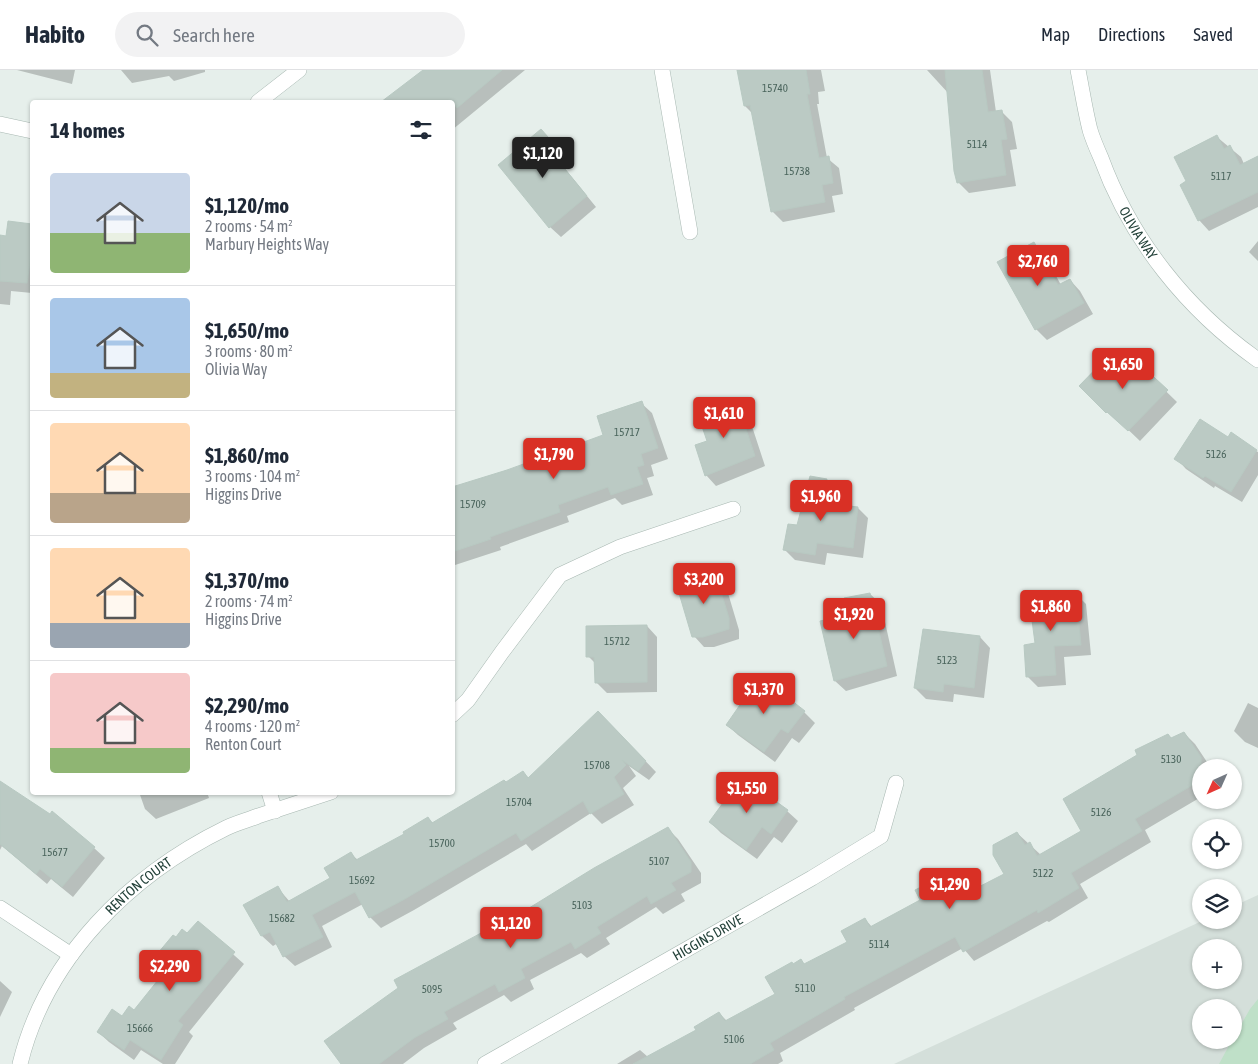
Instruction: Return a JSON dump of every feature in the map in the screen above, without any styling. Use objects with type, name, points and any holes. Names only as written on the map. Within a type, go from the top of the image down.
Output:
[{"type":"street","points":[[261,100],[299,70]]},
{"type":"street","points":[[662,70],[690,232]]},
{"type":"street","name":"OLIVIA WAY","points":[[1078,70],[1090,131],[1110,184],[1137,233],[1170,278],[1199,312],[1242,349],[1258,360]]},
{"type":"street","points":[[0,124],[30,131]]},
{"type":"street","points":[[455,712],[468,700],[560,575],[620,547],[734,509]]},
{"type":"street","name":"HIGGINS DRIVE","points":[[485,1064],[812,878],[881,836],[896,783]]},
{"type":"street","points":[[270,795],[275,810]]},
{"type":"street","name":"RENTON COURT","points":[[20,1064],[44,1001],[71,955],[103,916],[143,878],[189,847],[228,827],[322,795]]},
{"type":"street","points":[[0,908],[71,955]]},
{"type":"shaded area","points":[[1258,895],[1258,1064],[894,1064],[1192,926],[1192,929],[1242,929],[1242,902]]},
{"type":"green space","points":[[1258,999],[1258,1064],[1219,1064],[1227,1049],[1242,1049],[1242,1023]]},
{"type":"building","points":[[423,70],[502,70],[457,108],[455,100],[384,100]]},
{"type":"building","points":[[737,70],[806,70],[810,94],[807,94],[819,158],[829,156],[833,183],[822,185],[825,202],[771,212],[750,105],[744,106]]},
{"type":"building","points":[[945,70],[982,70],[988,112],[1002,110],[1007,139],[1001,140],[1006,175],[957,183],[954,171]]},
{"type":"building","points":[[541,129],[562,153],[556,158],[587,196],[549,228],[498,165]]},
{"type":"building","points":[[1217,135],[1224,149],[1230,145],[1240,165],[1258,156],[1258,192],[1198,221],[1180,185],[1186,181],[1174,157]]},
{"type":"building","points":[[8,221],[30,224],[30,262],[27,283],[0,281],[0,235],[6,236]]},
{"type":"building","points":[[1034,242],[1058,285],[1070,279],[1084,303],[1035,330],[997,262]]},
{"type":"building","points":[[1114,350],[1138,373],[1143,367],[1168,390],[1128,431],[1106,413],[1079,386]]},
{"type":"building","points":[[642,401],[658,448],[641,454],[644,465],[637,467],[643,484],[611,495],[608,487],[558,505],[560,512],[455,551],[455,486],[507,470],[603,435],[597,416]]},
{"type":"building","points":[[737,402],[755,456],[705,476],[695,445],[707,441],[698,415]]},
{"type":"building","points":[[1200,419],[1228,437],[1231,432],[1257,450],[1231,492],[1205,476],[1203,478],[1174,459]]},
{"type":"building","points":[[810,476],[827,479],[823,503],[858,507],[853,548],[817,543],[815,555],[783,550],[788,524],[797,525]]},
{"type":"building","points":[[715,572],[729,618],[729,629],[703,637],[692,637],[676,583]]},
{"type":"building","points":[[1076,592],[1081,645],[1054,646],[1056,675],[1026,677],[1024,645],[1035,643],[1029,598]]},
{"type":"building","points":[[870,593],[887,666],[834,681],[820,621],[848,615],[844,598]]},
{"type":"building","points":[[647,625],[647,682],[595,683],[594,657],[586,657],[586,626]]},
{"type":"building","points":[[923,629],[980,636],[974,688],[944,684],[943,692],[914,688]]},
{"type":"building","points":[[760,676],[805,711],[788,733],[781,729],[764,752],[726,725]]},
{"type":"building","points":[[598,711],[646,761],[638,771],[622,760],[626,765],[614,777],[624,794],[590,814],[583,801],[521,841],[516,833],[369,918],[355,892],[312,915],[323,937],[283,957],[270,932],[261,936],[243,905],[278,886],[287,902],[330,878],[324,868],[351,852],[356,860],[404,834],[403,832],[428,817],[432,823],[504,780],[506,782],[523,771],[528,778]]},
{"type":"building","points":[[1184,732],[1201,757],[1201,759],[1192,759],[1192,785],[1135,819],[1142,831],[1071,873],[1079,888],[1038,913],[1037,910],[963,952],[955,937],[844,997],[845,999],[770,1043],[774,1050],[750,1064],[633,1064],[696,1030],[694,1027],[719,1012],[725,1021],[775,994],[765,977],[801,959],[804,964],[847,942],[841,931],[865,918],[870,927],[920,900],[915,890],[943,876],[949,887],[955,885],[961,896],[1004,874],[993,855],[993,845],[1017,832],[1025,845],[1030,842],[1037,856],[1081,831],[1063,799],[1137,755],[1135,750],[1168,734],[1171,738]]},
{"type":"building","points":[[742,777],[788,810],[771,834],[762,827],[746,850],[709,822]]},
{"type":"building","points":[[0,781],[50,814],[52,811],[95,847],[62,887],[40,869],[36,874],[0,844]]},
{"type":"building","points":[[668,827],[691,862],[691,872],[671,883],[676,890],[651,904],[647,896],[597,927],[601,933],[575,949],[571,942],[521,969],[525,978],[499,992],[495,984],[444,1012],[448,1019],[414,1038],[379,1064],[341,1064],[324,1041],[398,988],[394,980],[521,913],[594,868]]},
{"type":"building","points":[[198,921],[235,952],[178,1021],[183,1025],[161,1060],[130,1040],[124,1050],[97,1032],[112,1009],[122,1016],[129,1006],[134,1010],[166,970],[153,959],[173,935],[176,937],[182,929],[187,933]]}]
